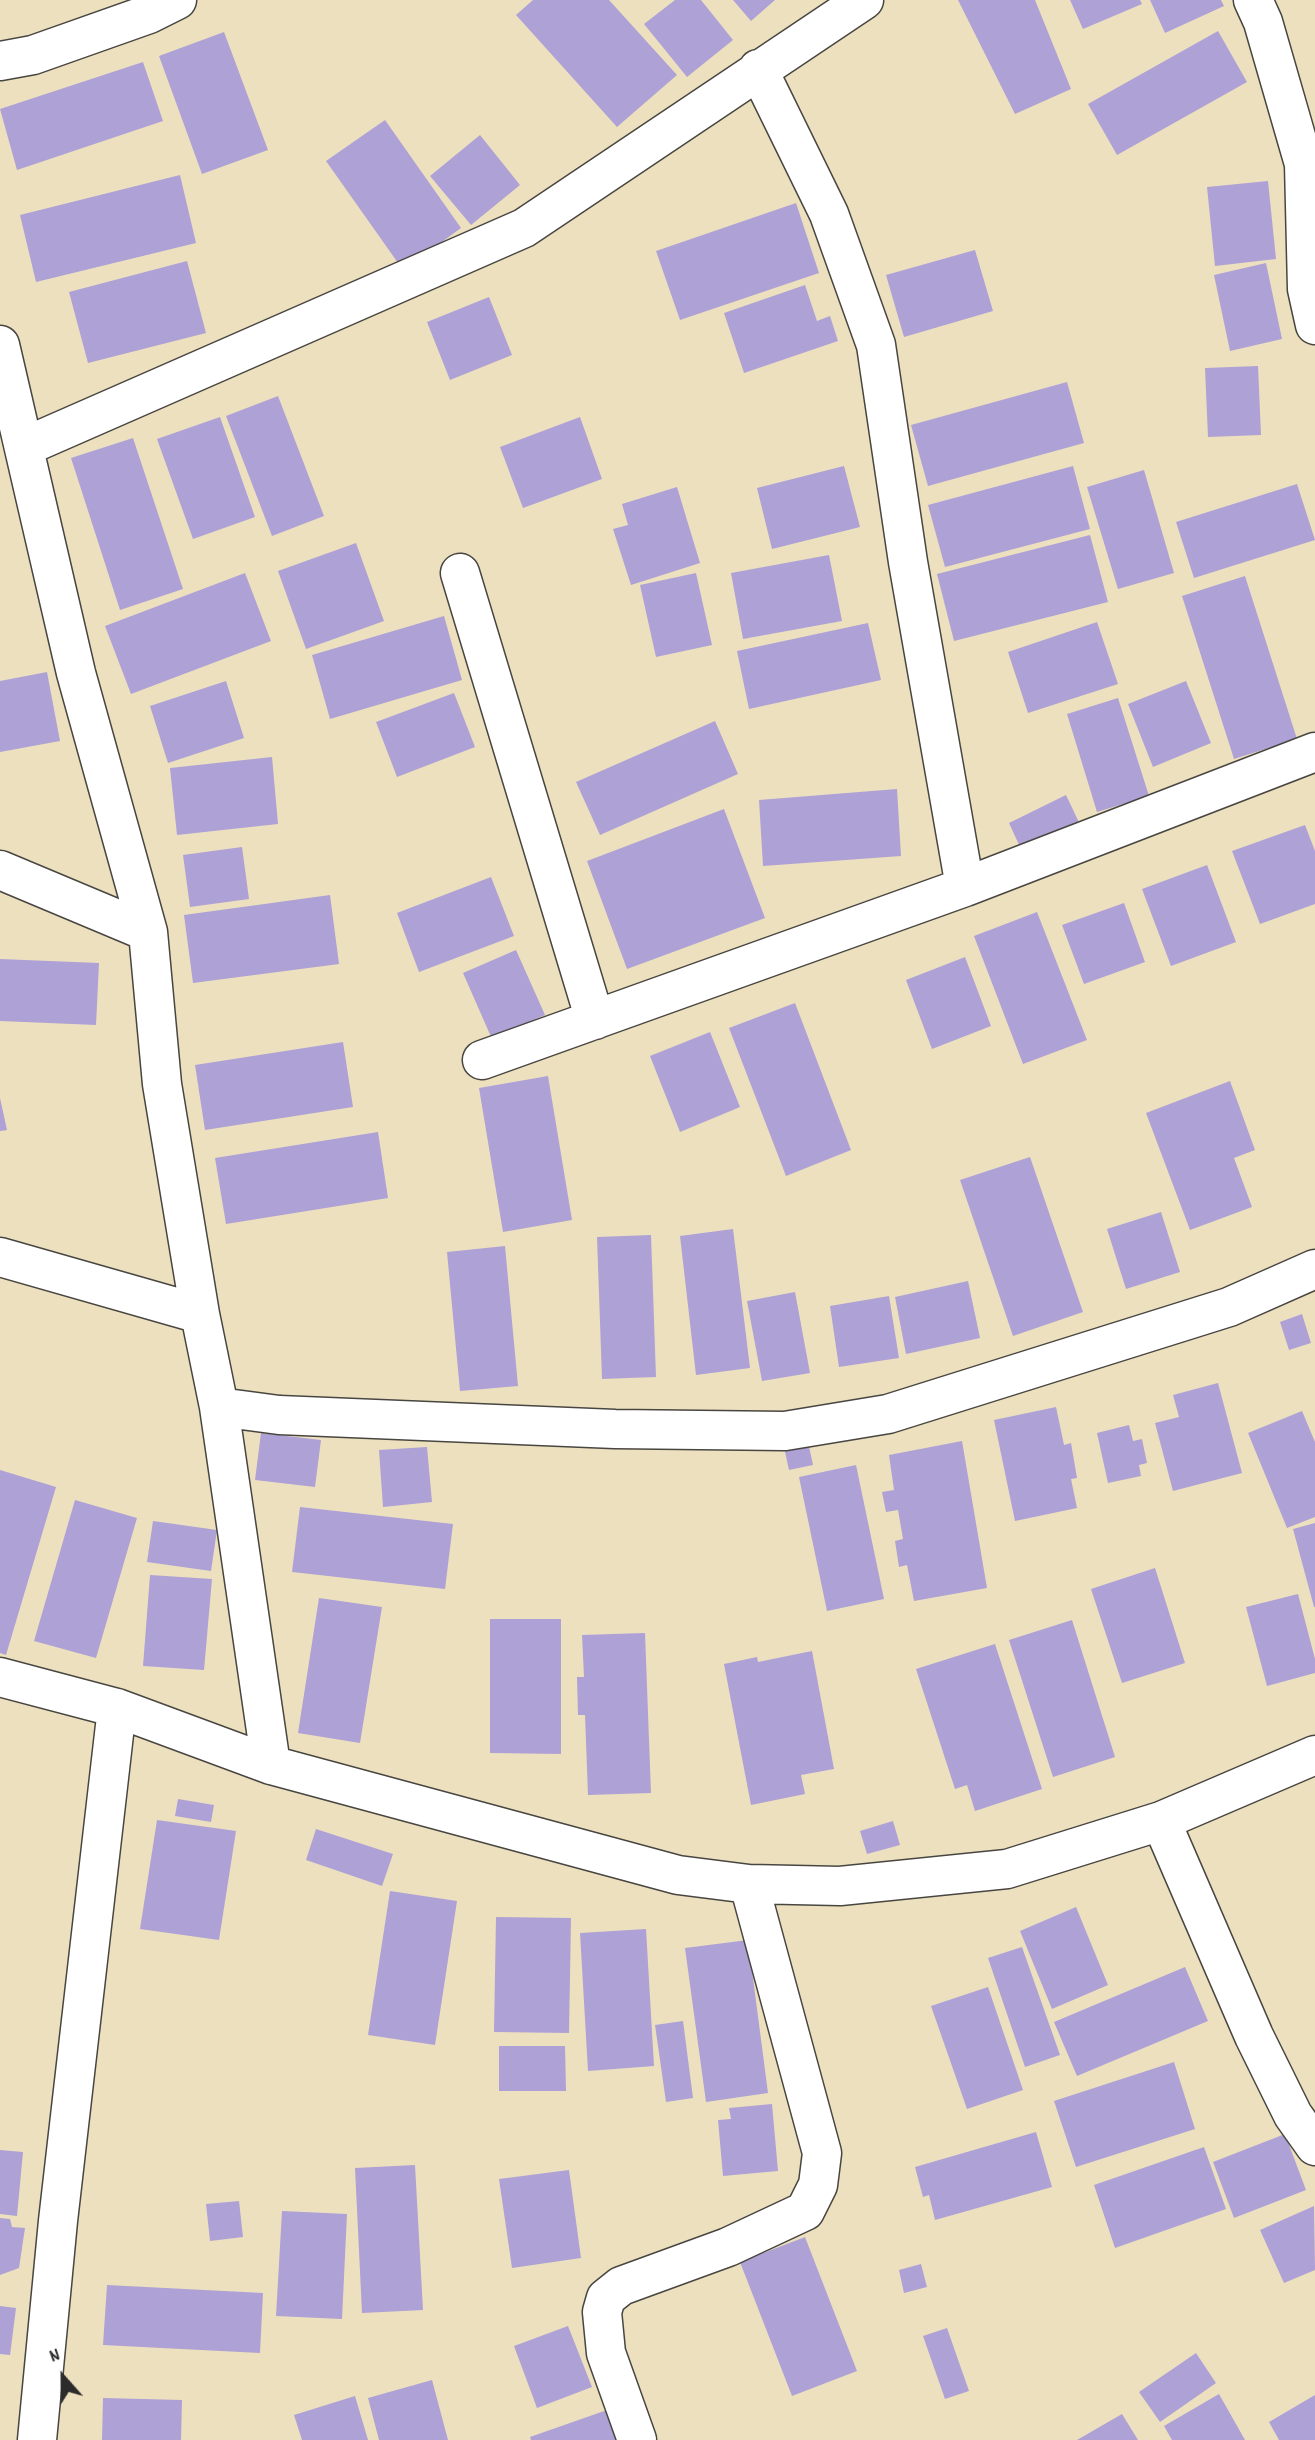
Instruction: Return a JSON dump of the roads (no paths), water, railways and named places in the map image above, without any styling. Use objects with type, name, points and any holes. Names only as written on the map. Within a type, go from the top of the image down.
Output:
[{"type":"street","points":[[0,61],[33,55],[149,14],[177,0]]},
{"type":"street","points":[[24,447],[524,228],[864,0]]},
{"type":"street","points":[[1253,0],[1263,22],[1304,164],[1307,289],[1315,325]]},
{"type":"street","points":[[758,69],[829,214],[876,345],[908,562],[965,887]]},
{"type":"street","points":[[1,353],[76,673],[148,932],[162,1084],[200,1314],[219,1407],[271,1765]]},
{"type":"street","points":[[460,573],[596,1020]]},
{"type":"street","points":[[482,1060],[965,887],[1315,752]]},
{"type":"street","points":[[0,870],[148,932]]},
{"type":"street","points":[[0,1257],[200,1314]]},
{"type":"street","points":[[219,1407],[279,1415],[601,1429],[785,1431],[888,1414],[1229,1307],[1315,1269]]},
{"type":"street","points":[[0,1677],[117,1708],[271,1765],[678,1875],[749,1884],[841,1886],[1007,1869],[1161,1821],[1315,1755]]},
{"type":"street","points":[[37,2440],[58,2221],[117,1708]]},
{"type":"street","points":[[1161,1821],[1254,2036],[1293,2115],[1315,2146]]},
{"type":"street","points":[[637,2440],[606,2353],[602,2312],[606,2298],[621,2286],[727,2247],[805,2211],[818,2185],[821,2153],[749,1884]]}]
